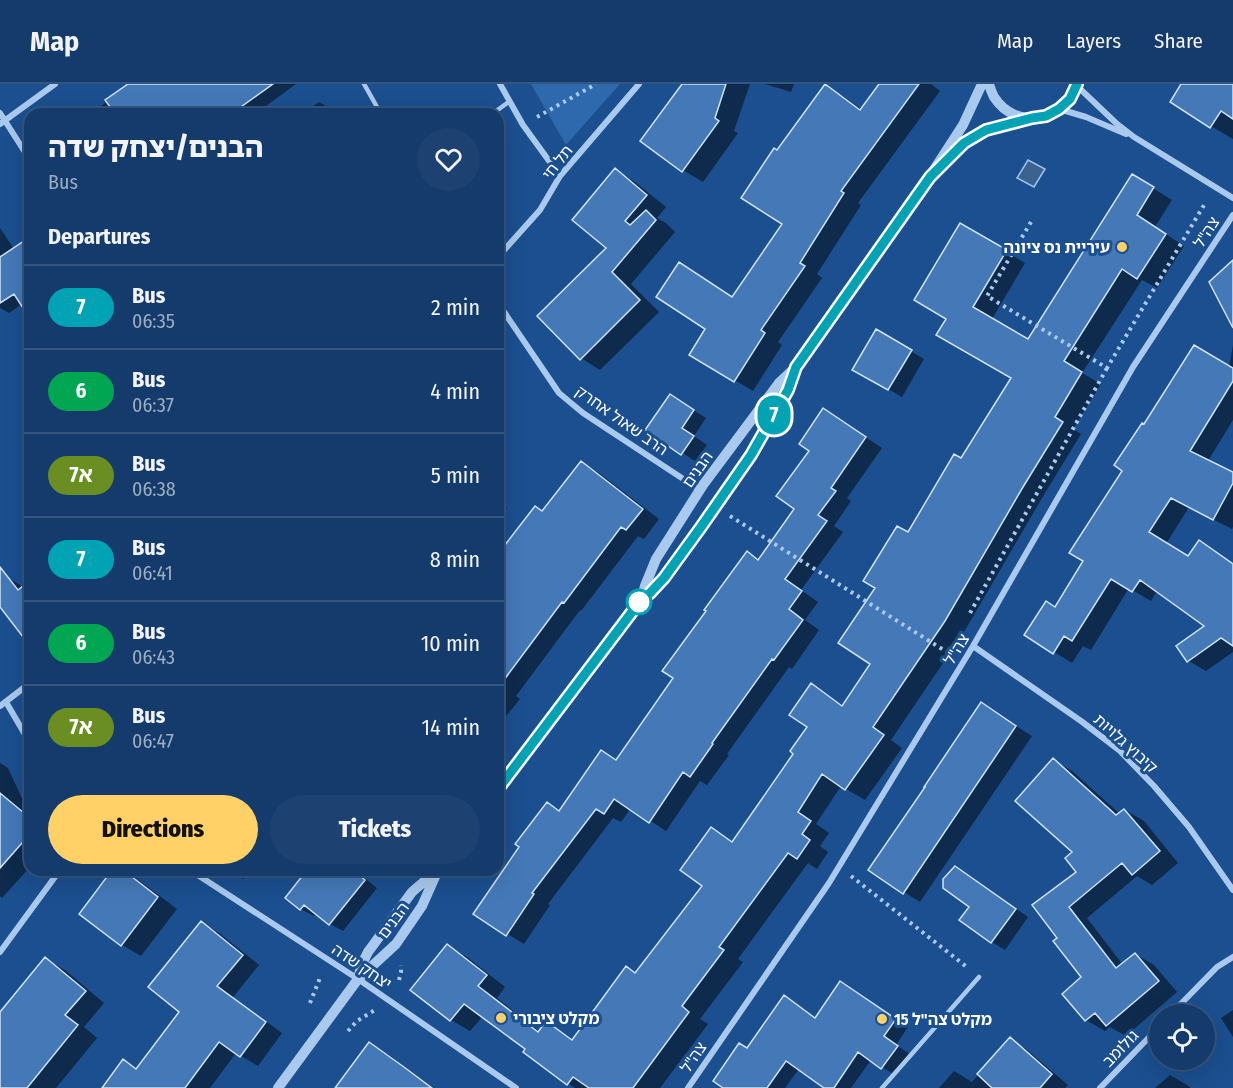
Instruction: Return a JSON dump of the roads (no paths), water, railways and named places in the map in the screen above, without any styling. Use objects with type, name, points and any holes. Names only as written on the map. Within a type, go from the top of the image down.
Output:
[{"type":"street","points":[[3,123],[55,84]]},
{"type":"street","points":[[500,84],[523,125],[561,176]]},
{"type":"street","name":"תל חי","points":[[504,250],[540,210],[561,176],[639,84]]},
{"type":"street","name":"הבנים","points":[[641,600],[656,559],[700,490],[779,383],[796,367],[930,177],[963,125],[982,84]]},
{"type":"street","points":[[988,84],[994,97],[1004,108],[1017,115],[1032,118]]},
{"type":"street","points":[[1059,109],[1070,99],[1076,85],[1134,137],[1233,198]]},
{"type":"street","points":[[1059,109],[1086,117],[1134,137]]},
{"type":"street","name":"הבנים","points":[[930,177],[964,143],[986,130],[1046,116],[1059,109]]},
{"type":"street","points":[[0,113],[3,123],[24,152]]},
{"type":"street","name":"צה\"ל","points":[[688,1088],[829,883],[964,662],[1133,367],[1233,215]]},
{"type":"street","name":"הרב שאול אחרק","points":[[504,312],[559,393],[584,413],[700,490]]},
{"type":"street","name":"הבנים","points":[[504,782],[641,600],[664,578],[701,527],[751,455],[788,390],[796,367]]},
{"type":"street","name":"קיבוץ גלויות","points":[[973,646],[1119,750],[1154,786],[1189,828],[1233,890]]},
{"type":"street","points":[[24,688],[3,704],[24,734]]},
{"type":"street","points":[[0,952],[56,876]]},
{"type":"street","name":"יצחק שדה","points":[[199,876],[358,979],[516,1088]]},
{"type":"street","name":"הבנים","points":[[358,979],[360,966],[368,952],[412,892],[430,876]]},
{"type":"street","name":"הבנים","points":[[278,1088],[358,979],[396,944],[422,906],[434,876]]},
{"type":"street","points":[[1181,1004],[1217,967],[1233,957]]},
{"type":"street","name":"גולומב","points":[[1100,1088],[1149,1037]]},
{"type":"lane","points":[[364,84],[378,108]]},
{"type":"lane","points":[[500,108],[510,101]]},
{"type":"lane","points":[[882,1088],[979,977]]},
{"type":"place","name":"עיריית נס ציונה","points":[[1122,247]]},
{"type":"place","name":"מקלט ציבורי","points":[[501,1018]]},
{"type":"place","name":"מקלט צה\"ל 15","points":[[882,1019]]}]
